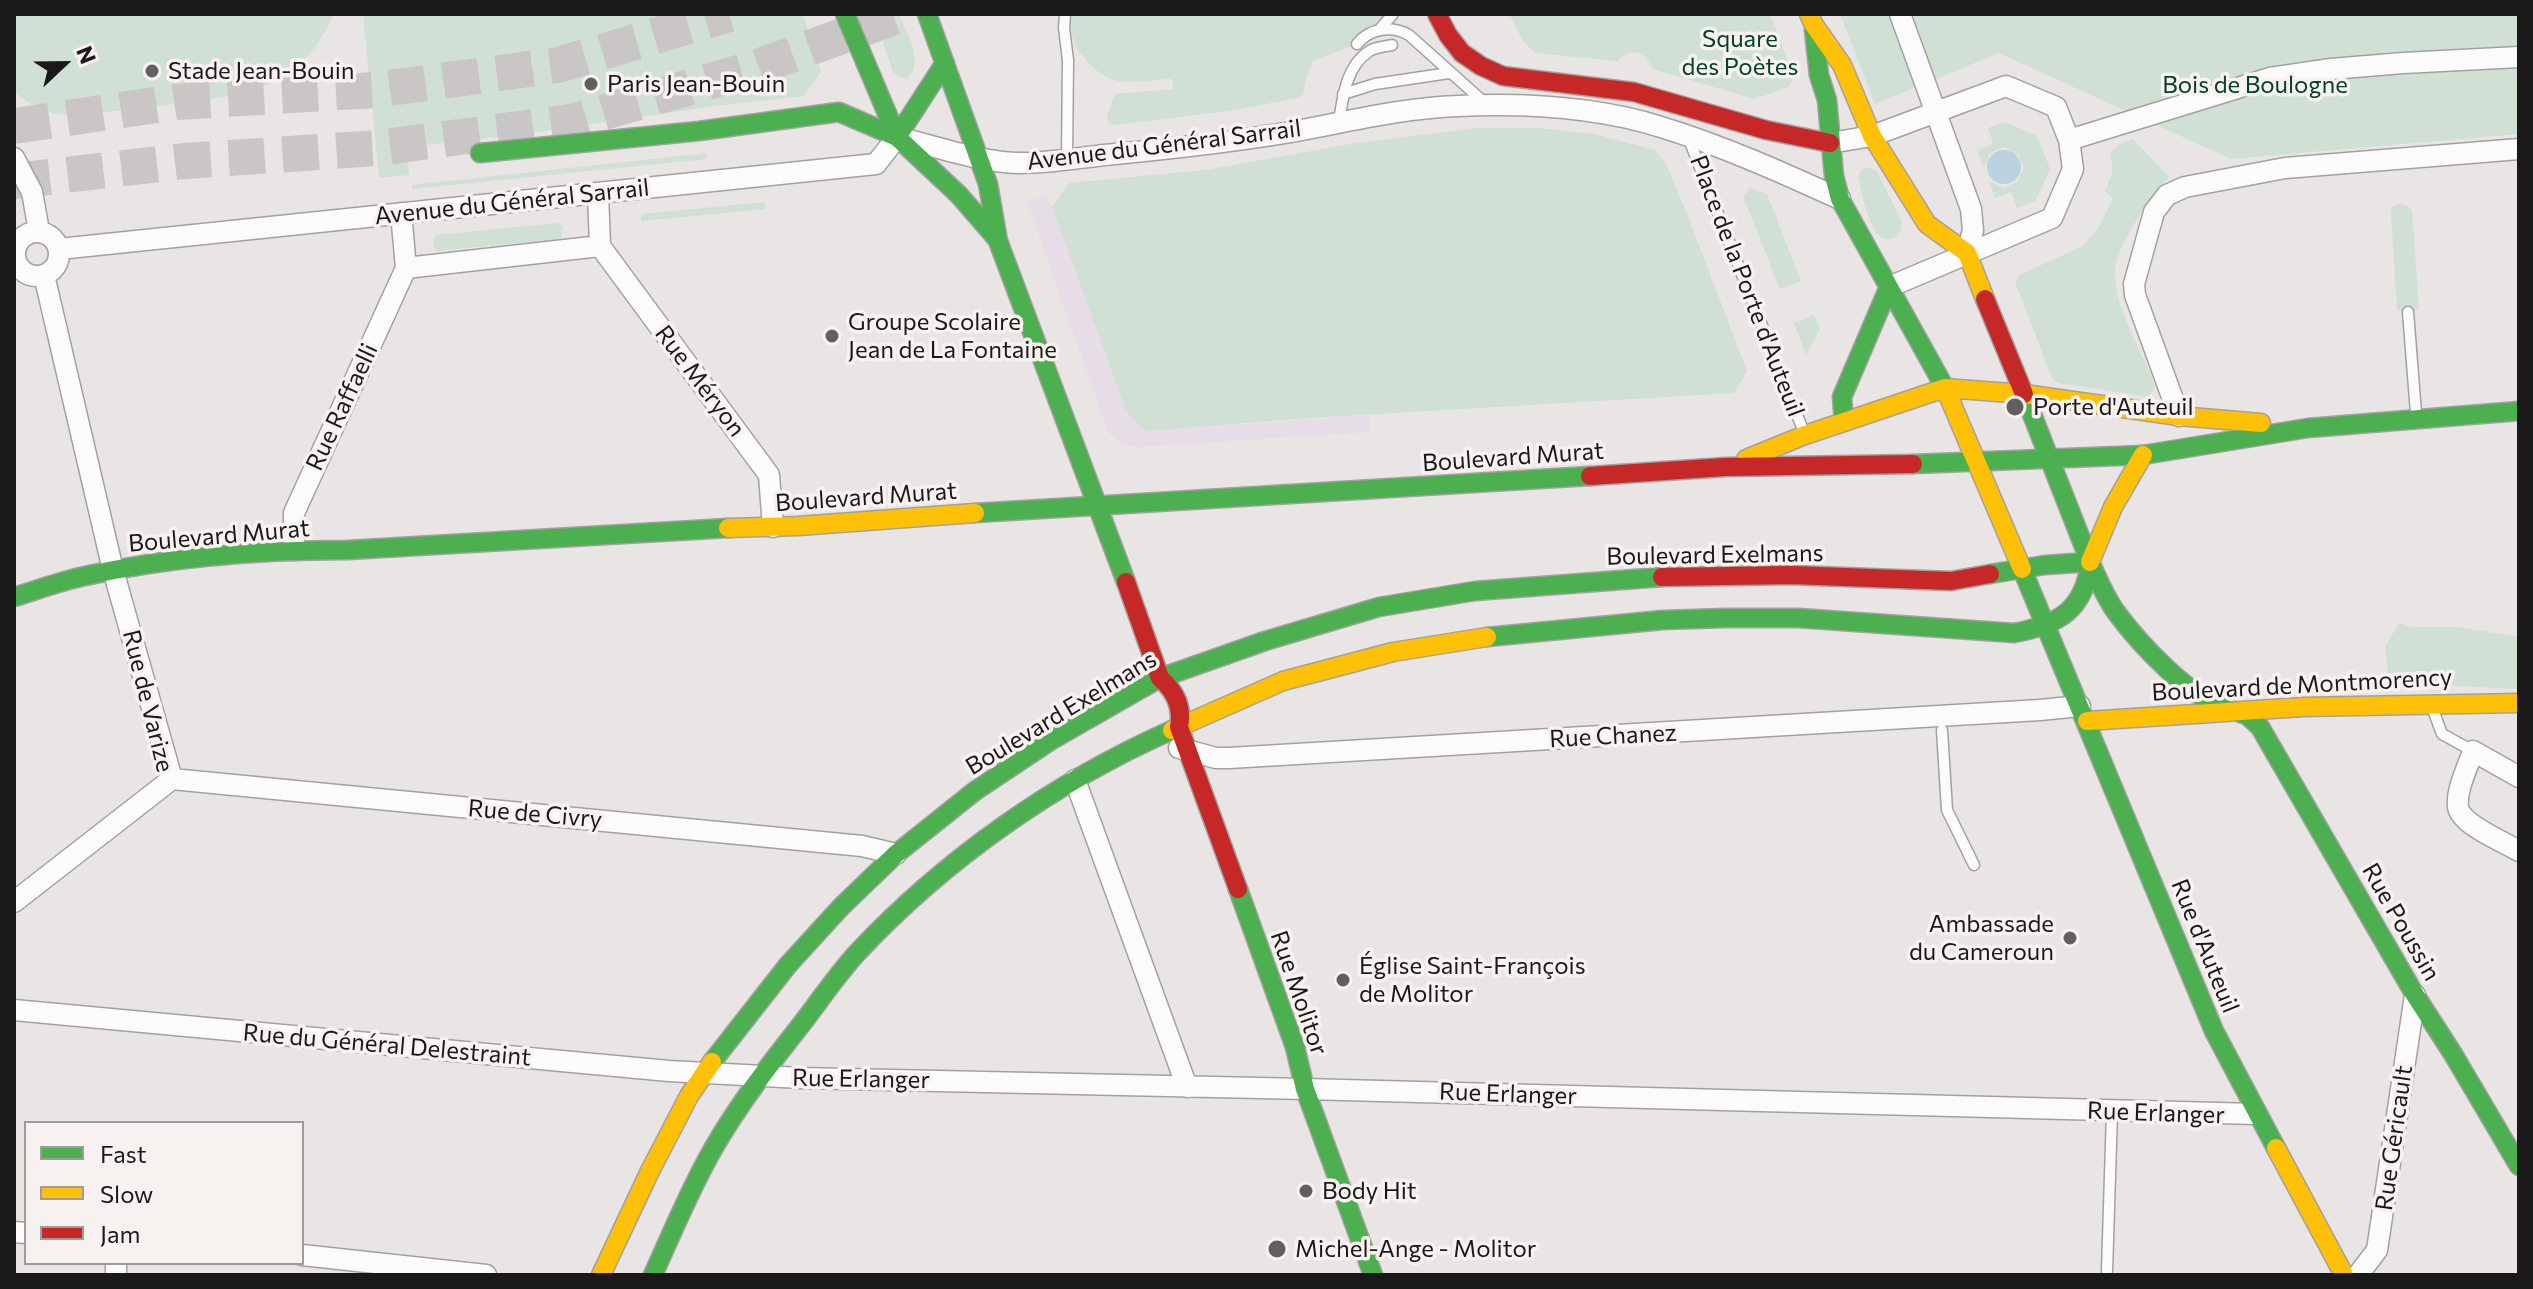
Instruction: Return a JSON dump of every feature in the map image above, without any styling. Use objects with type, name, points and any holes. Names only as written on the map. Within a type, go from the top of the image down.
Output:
[{"type":"main road","points":[[845,14],[897,137]]},
{"type":"main road","points":[[927,14],[988,184],[998,241]]},
{"type":"main road","points":[[1437,14],[1459,50],[1492,73],[1634,92],[1766,130],[1830,143]]},
{"type":"main road","points":[[1811,19],[1819,75],[1827,100],[1830,143],[1840,199],[1945,388],[2046,625]]},
{"type":"main road","points":[[1811,19],[1842,65],[1872,136],[1927,224],[1967,253],[2090,562]]},
{"type":"main road","points":[[897,137],[945,63]]},
{"type":"main road","points":[[480,153],[699,131],[839,112],[897,137],[959,195],[998,241]]},
{"type":"main road","name":"Rue Molitor","points":[[998,241],[1160,678],[1155,689],[1168,722],[1179,727],[1295,1047],[1305,1089],[1373,1275]]},
{"type":"main road","name":"Place de la Porte d'Auteuil","points":[[1844,422],[1842,397],[1889,287]]},
{"type":"main road","points":[[1945,388],[2024,394],[2179,416],[2308,428],[2519,411]]},
{"type":"main road","name":"Boulevard Murat","points":[[1725,467],[1805,435],[1945,388]]},
{"type":"main road","points":[[2089,458],[2123,440],[2150,438],[2179,416]]},
{"type":"main road","name":"Boulevard Murat","points":[[14,597],[113,570],[294,550],[348,550],[773,527],[1098,504],[1725,467],[1977,463],[2143,455],[2308,428]]},
{"type":"main road","points":[[653,1275],[714,1147],[760,1077],[832,982],[881,929],[934,880],[1002,826],[1075,780],[1149,741],[1283,681],[1393,652],[1493,636],[1663,620],[1725,618],[1798,618],[2000,633],[2027,631],[2046,625],[2068,612],[2082,598],[2089,583],[2090,562],[2113,507],[2143,455]]},
{"type":"main road","points":[[2022,569],[2064,562],[2090,562]]},
{"type":"main road","name":"Rue Poussin","points":[[2090,562],[2119,615],[2165,663],[2203,699],[2218,709],[2247,715],[2260,727],[2415,995],[2519,1166]]},
{"type":"main road","name":"Boulevard Exelmans","points":[[601,1275],[650,1171],[703,1074],[788,965],[841,907],[896,854],[975,791],[1050,741],[1160,678],[1265,641],[1379,607],[1475,591],[1701,575],[1951,581],[2022,569]]},
{"type":"main road","name":"Rue d'Auteuil","points":[[2046,625],[2214,1031],[2344,1275]]},
{"type":"main road","points":[[2083,714],[2161,695],[2171,678],[2165,663]]},
{"type":"main road","name":"Boulevard de Montmorency","points":[[2083,714],[2232,711],[2429,701],[2519,703]]},
{"type":"street","points":[[1900,14],[1971,209],[1973,230],[1967,253]]},
{"type":"street","points":[[2069,140],[2270,78],[2389,64],[2519,57]]},
{"type":"street","points":[[1830,143],[1872,136],[2006,86],[2056,107],[2069,140],[2073,169],[2052,218],[1889,287]]},
{"type":"street","name":"Avenue du Général Sarrail","points":[[59,249],[876,164],[897,137],[1019,163],[1242,140],[1339,121],[1424,109],[1487,105],[1591,112],[1650,124],[1757,161],[1840,199]]},
{"type":"street","points":[[2179,416],[2135,295],[2134,284],[2154,212],[2167,195],[2185,187],[2285,168],[2519,149]]},
{"type":"street","points":[[14,158],[32,192],[39,231]]},
{"type":"street","points":[[401,213],[406,268],[600,246],[598,194]]},
{"type":"street","points":[[39,231],[54,238],[59,249],[58,262],[44,275],[24,272],[15,260],[20,240],[32,232],[39,231]]},
{"type":"street","name":"Rue Méryon","points":[[600,246],[769,475],[773,527]]},
{"type":"street","name":"Rue Raffaelli","points":[[294,550],[294,513],[406,268]]},
{"type":"street","name":"Rue de Varize","points":[[14,902],[172,779],[113,570],[44,275]]},
{"type":"street","name":"Rue Chanez","points":[[1149,741],[1216,758],[1229,758],[2040,710],[2083,714]]},
{"type":"street","points":[[2519,777],[2473,751],[2458,808],[2466,821],[2519,851]]},
{"type":"street","name":"Rue de Civry","points":[[172,779],[862,846],[896,854]]},
{"type":"street","points":[[1075,780],[1187,1087]]},
{"type":"street","name":"Rue Géricault","points":[[2358,1275],[2377,1250],[2415,995]]},
{"type":"street","name":"Rue du Général Delestraint","points":[[14,1010],[760,1077]]},
{"type":"street","name":"Rue Erlanger","points":[[760,1077],[2256,1114]]},
{"type":"street","points":[[304,1255],[486,1275]]},
{"type":"lane","points":[[1065,14],[1067,159]]},
{"type":"lane","points":[[1380,29],[1393,14]]},
{"type":"lane","points":[[1357,44],[1363,36],[1380,29],[1401,30],[1487,105]]},
{"type":"lane","points":[[1339,121],[1343,94],[1356,63],[1369,50],[1392,45]]},
{"type":"lane","points":[[1343,94],[1375,84],[1449,73]]},
{"type":"lane","name":"Place de la Porte d'Auteuil","points":[[1688,137],[1805,435]]},
{"type":"lane","points":[[2408,312],[2417,419]]},
{"type":"lane","points":[[2429,701],[2442,734],[2473,751]]},
{"type":"lane","points":[[1942,730],[1947,810],[1974,865]]},
{"type":"lane","points":[[2107,1271],[2112,1112]]},
{"type":"shaded area","points":[[1046,196],[1127,413],[1146,431],[1369,415],[1369,432],[1138,447],[1120,443],[1108,432],[1027,201]]},
{"type":"green space","name":"Stade Jean-Bouin","points":[[14,14],[334,14],[319,42],[305,59],[289,73],[265,86],[204,100],[74,115],[45,111],[14,92]]},
{"type":"green space","name":"Paris Jean-Bouin","points":[[363,14],[803,14],[821,72],[804,96],[407,147],[409,175],[379,178]]},
{"type":"green space","points":[[873,14],[899,14],[915,56],[915,65],[907,78],[898,77],[893,72]]},
{"type":"green space","points":[[1072,14],[1388,14],[1357,44],[1313,61],[1303,94],[1297,98],[1229,111],[1113,125],[1108,122],[1107,116],[1115,94],[1173,89],[1172,79],[1122,82],[1103,75],[1076,46],[1071,30]]},
{"type":"green space","name":"Square des Poètes","points":[[1509,14],[1770,14],[1791,69],[1792,82],[1787,88],[1754,99],[1653,69],[1646,58],[1638,53],[1628,53],[1617,61],[1535,53],[1523,41]]},
{"type":"green space","name":"Bois de Boulogne","points":[[1840,14],[2519,14],[2519,134],[2231,159],[1999,53],[1875,104]]},
{"type":"green space","points":[[2005,122],[2037,136],[2050,169],[2035,201],[2017,208],[2011,192],[1995,198],[1989,181],[2003,188],[2017,182],[2024,168],[2018,154],[2004,147],[1990,153],[1984,167],[1977,150],[1993,144],[1988,128]]},
{"type":"green space","points":[[1478,128],[1538,128],[1594,134],[1655,150],[1667,166],[1687,214],[1747,371],[1734,393],[1309,418],[1146,431],[1127,413],[1052,207],[1069,183],[1206,170],[1350,144]]},
{"type":"green space","points":[[2133,139],[2169,177],[2127,237],[2120,250],[2115,274],[2125,317],[2155,387],[2149,397],[2058,383],[2052,378],[2015,282],[2019,275],[2083,246],[2099,227],[2113,198],[2105,192],[2113,170],[2110,154],[2119,144]]},
{"type":"green space","points":[[707,153],[707,159],[412,189],[412,185]]},
{"type":"green space","points":[[1867,167],[1877,171],[1902,222],[1900,233],[1890,239],[1882,238],[1870,222],[1858,177],[1861,170]]},
{"type":"green space","points":[[1750,188],[1767,194],[1801,281],[1780,289],[1743,196]]},
{"type":"green space","points":[[765,202],[766,209],[641,221],[641,214]]},
{"type":"green space","points":[[2400,203],[2412,211],[2419,309],[2397,311],[2391,212],[2392,207]]},
{"type":"green space","points":[[557,223],[563,226],[561,239],[437,251],[433,246],[436,235]]},
{"type":"green space","points":[[1814,315],[1820,329],[1806,355],[1794,323]]},
{"type":"green space","points":[[2399,623],[2409,627],[2458,627],[2519,637],[2519,689],[2389,683],[2385,647]]},
{"type":"water","points":[[2004,150],[2016,155],[2021,167],[2016,179],[2004,184],[1992,179],[1987,167],[1992,155]]},
{"type":"tunnel","points":[[14,126],[176,102],[375,90],[558,65],[729,14]]},
{"type":"tunnel","points":[[14,181],[185,161],[378,148],[570,122],[752,69],[902,14]]},
{"type":"traffic: fast","points":[[845,14],[897,137],[959,195],[998,240]]},
{"type":"traffic: fast","points":[[927,14],[988,184],[998,241],[1126,582]]},
{"type":"traffic: fast","points":[[1814,30],[1819,75],[1827,100],[1834,176],[1840,199],[1945,388]]},
{"type":"traffic: fast","points":[[897,137],[945,63]]},
{"type":"traffic: fast","points":[[480,153],[699,131],[839,112],[897,137]]},
{"type":"traffic: fast","points":[[1844,422],[1842,397],[1889,287]]},
{"type":"traffic: fast","points":[[1487,637],[1663,620],[1725,618],[1798,618],[2014,633],[2056,620],[2067,612],[2082,592],[2090,562],[2024,394]]},
{"type":"traffic: fast","points":[[1913,464],[2143,455],[2308,428],[2519,411]]},
{"type":"traffic: fast","points":[[975,513],[1590,476]]},
{"type":"traffic: fast","points":[[14,597],[67,580],[117,569],[216,556],[728,528]]},
{"type":"traffic: fast","points":[[2090,562],[2112,606],[2139,640],[2182,682],[2228,711]]},
{"type":"traffic: fast","points":[[1990,574],[2090,562]]},
{"type":"traffic: fast","points":[[2022,569],[2214,1031],[2276,1148]]},
{"type":"traffic: fast","points":[[712,1062],[788,965],[841,907],[896,854],[975,791],[1050,741],[1160,678],[1265,641],[1379,607],[1475,591],[1662,577]]},
{"type":"traffic: fast","points":[[2235,711],[2247,715],[2260,727],[2415,995],[2519,1166]]},
{"type":"traffic: fast","points":[[653,1275],[722,1133],[857,953],[927,886],[1004,826],[1086,774],[1172,730]]},
{"type":"traffic: fast","points":[[1238,889],[1295,1047],[1305,1089],[1373,1275]]},
{"type":"traffic: slow","points":[[1809,14],[1842,65],[1872,136],[1927,224],[1967,253],[1985,299]]},
{"type":"traffic: slow","points":[[1945,388],[2022,569]]},
{"type":"traffic: slow","points":[[1746,459],[1805,435],[1945,388],[2024,394],[2179,416],[2261,423]]},
{"type":"traffic: slow","points":[[2090,562],[2113,507],[2143,455]]},
{"type":"traffic: slow","points":[[728,528],[975,513]]},
{"type":"traffic: slow","points":[[1172,730],[1283,681],[1393,652],[1487,637]]},
{"type":"traffic: slow","points":[[2087,721],[2303,707],[2519,703]]},
{"type":"traffic: slow","points":[[601,1275],[689,1096],[712,1062]]},
{"type":"traffic: slow","points":[[2276,1148],[2344,1275]]},
{"type":"traffic: jam","points":[[1437,14],[1462,53],[1503,76],[1634,92],[1766,130],[1830,143]]},
{"type":"traffic: jam","points":[[1985,299],[2024,394]]},
{"type":"traffic: jam","points":[[1590,476],[1725,467],[1913,464]]},
{"type":"traffic: jam","points":[[1662,577],[1791,575],[1951,581],[1990,574]]},
{"type":"traffic: jam","points":[[1126,582],[1160,678],[1177,700],[1179,727],[1238,889]]},
{"type":"place","name":"Stade Jean-Bouin","points":[[152,71]]},
{"type":"place","name":"Paris Jean-Bouin","points":[[591,84]]},
{"type":"place","name":"Groupe Scolaire Jean de La Fontaine","points":[[832,336]]},
{"type":"place","name":"Porte d'Auteuil","points":[[2015,407]]},
{"type":"place","name":"Ambassade du Cameroun","points":[[2070,938]]},
{"type":"place","name":"Église Saint-François de Molitor","points":[[1343,980]]},
{"type":"place","name":"Body Hit","points":[[1306,1191]]},
{"type":"place","name":"Michel-Ange - Molitor","points":[[1277,1249]]}]
